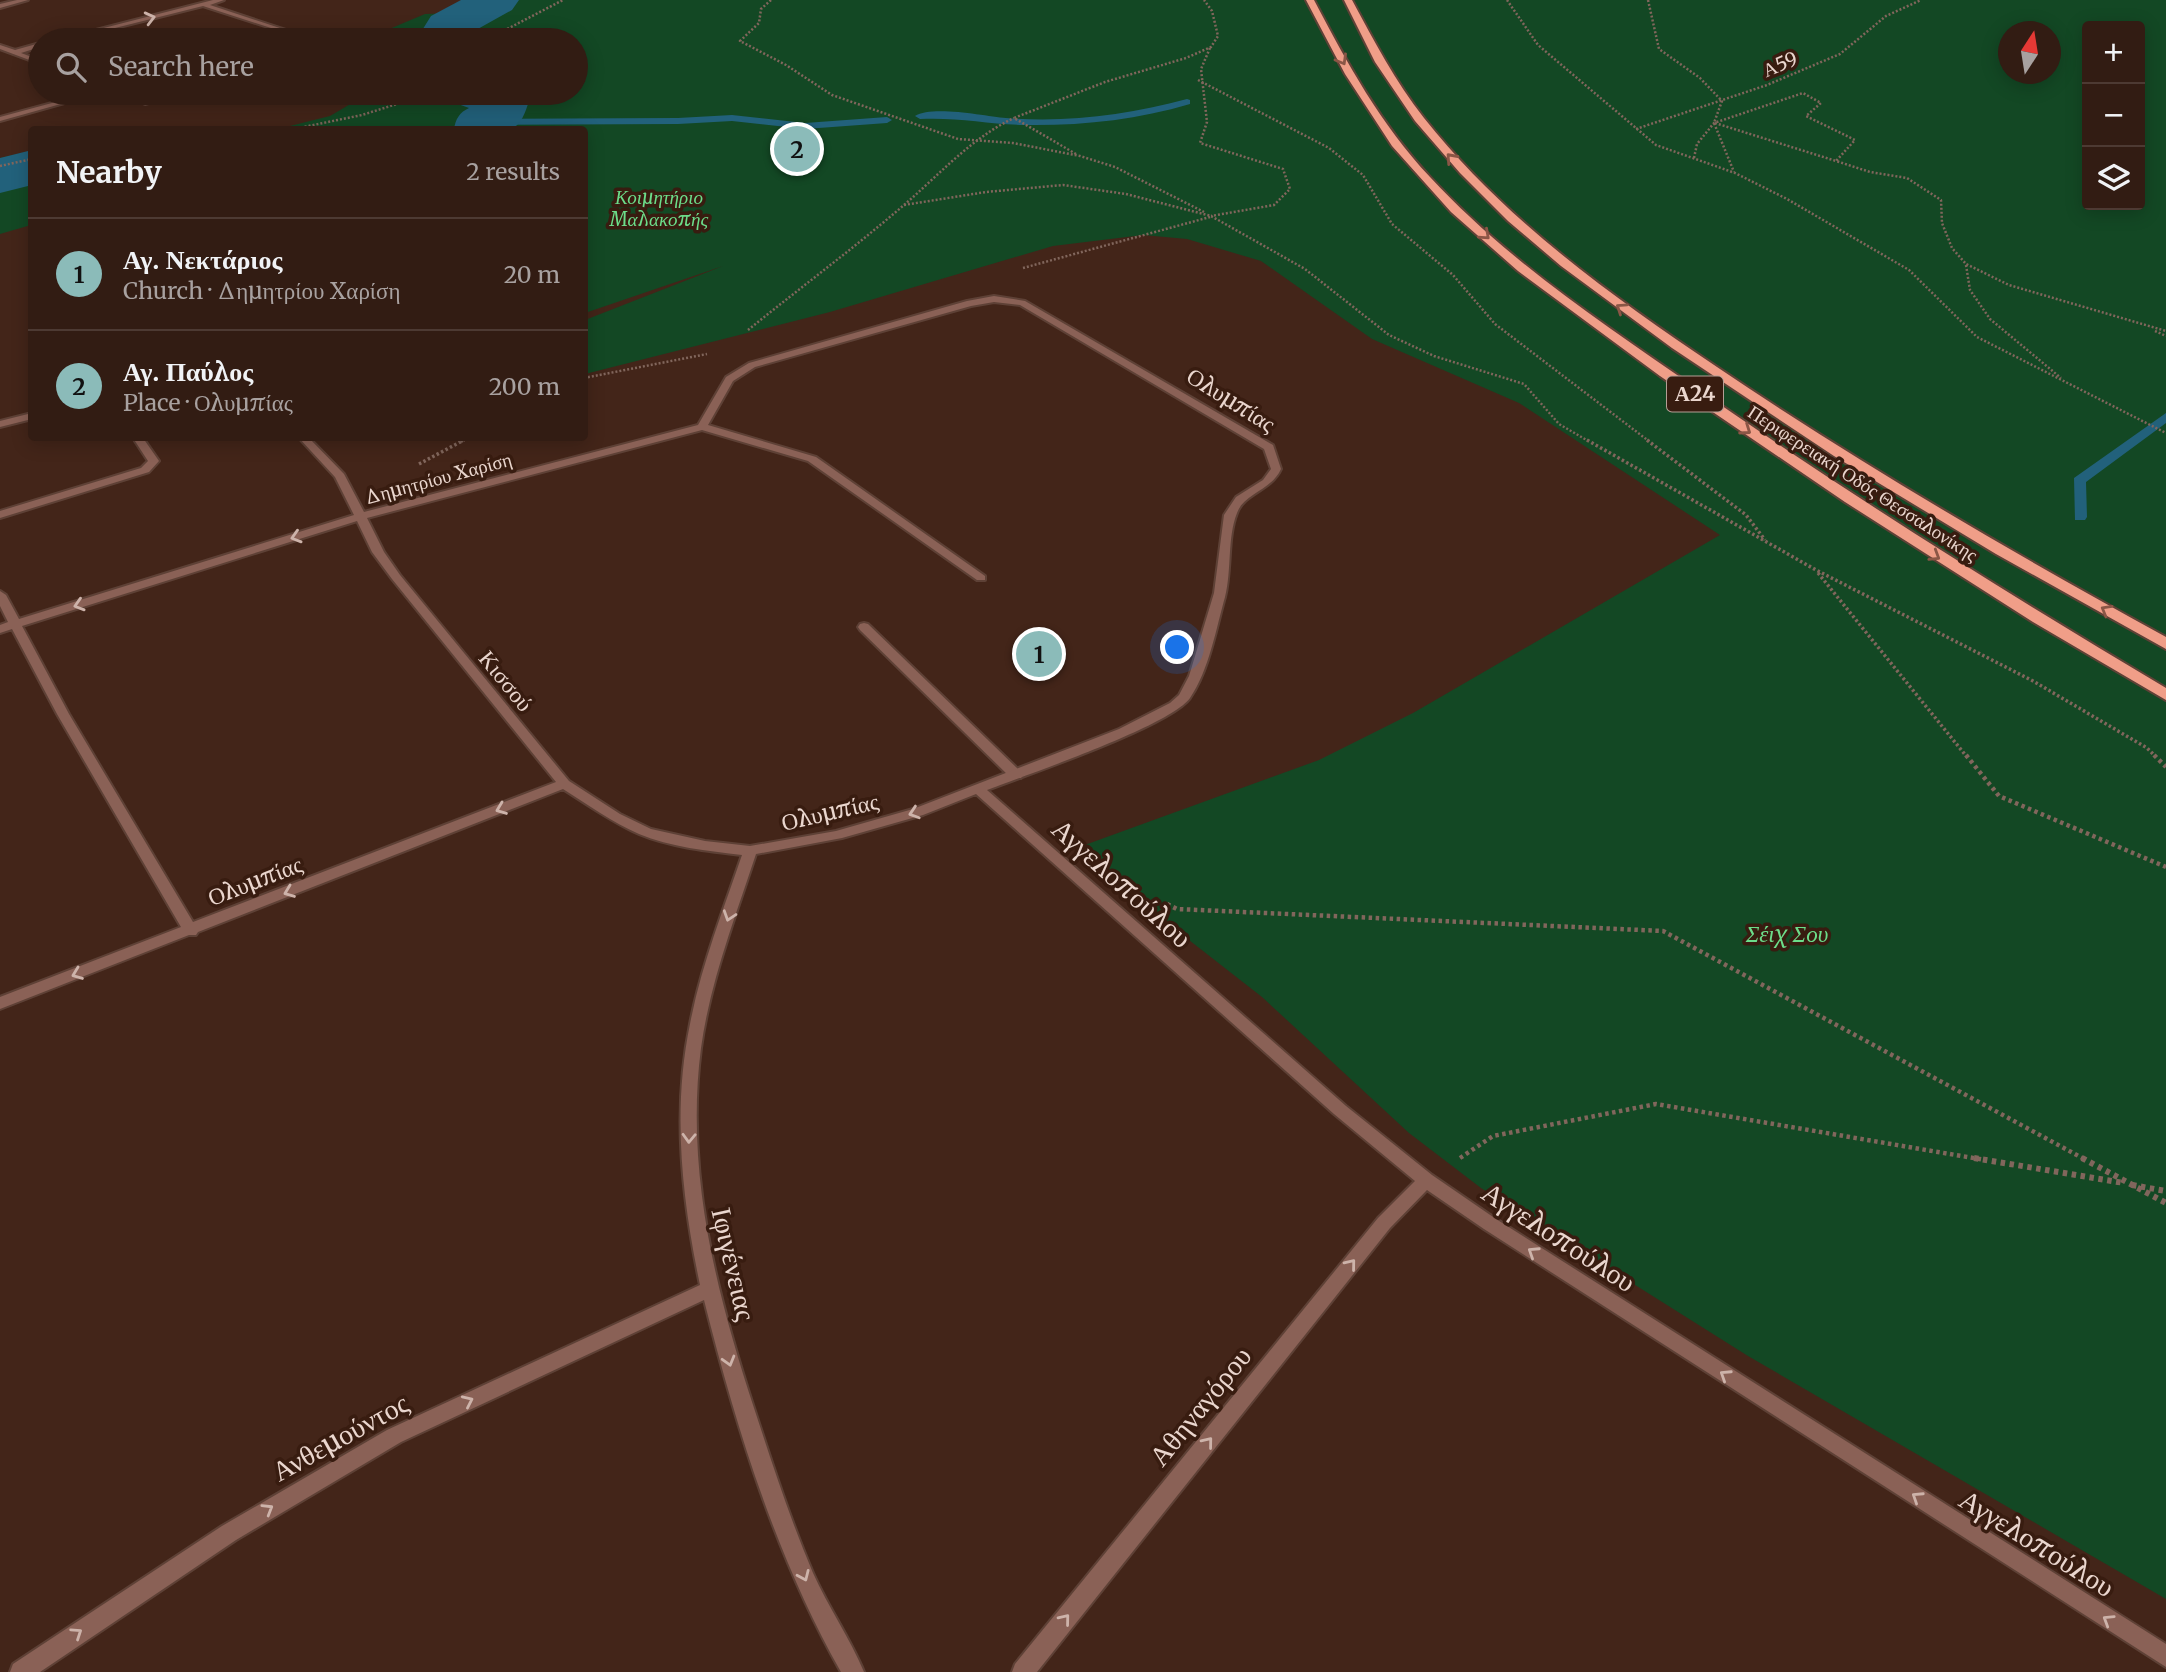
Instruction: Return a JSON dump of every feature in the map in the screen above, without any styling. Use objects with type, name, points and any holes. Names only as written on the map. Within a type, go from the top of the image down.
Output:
[{"type":"highway","name":"Περιφερειακή Οδός Θεσσαλονίκης","points":[[1310,0],[1341,60],[1396,145],[1470,221],[1528,271],[1644,358],[1818,480],[2033,617],[2166,695]]},
{"type":"highway","name":"Περιφερειακή Οδός Θεσσαλονίκης","points":[[1348,0],[1382,68],[1435,140],[1476,186],[1518,225],[1611,301],[1841,457],[2166,644]]},
{"type":"street","points":[[0,6],[25,0]]},
{"type":"street","points":[[190,0],[277,28]]},
{"type":"street","points":[[108,28],[221,0]]},
{"type":"street","points":[[0,47],[28,57]]},
{"type":"street","points":[[0,55],[28,48]]},
{"type":"street","points":[[0,118],[50,105]]},
{"type":"street","name":"Ολυμπίας","points":[[702,427],[724,385],[743,369],[762,361],[994,299],[1023,303],[1269,447],[1276,469],[1264,485],[1234,504],[1230,515],[1220,593],[1195,676],[1184,697],[1175,706],[1155,718],[1016,775],[870,827],[801,844],[750,851]]},
{"type":"street","points":[[0,425],[28,417]]},
{"type":"street","points":[[702,427],[812,459],[981,578]]},
{"type":"street","name":"Δημητρίου Χαρίση","points":[[0,629],[361,516],[702,427]]},
{"type":"street","points":[[0,514],[145,470],[155,461],[140,441]]},
{"type":"street","name":"Κισσού","points":[[307,441],[340,476],[378,552],[396,577],[565,785],[615,817],[647,832],[705,846],[750,851]]},
{"type":"street","points":[[0,595],[63,714],[191,930]]},
{"type":"street","points":[[864,626],[1016,775]]},
{"type":"street","name":"Ολυμπίας","points":[[0,1003],[565,785]]},
{"type":"street","name":"Αγγελοπούλου","points":[[978,789],[1320,1092],[1426,1180],[1490,1224],[2166,1656]]},
{"type":"street","name":"Ιφιγένειας","points":[[750,851],[715,959],[700,1012],[693,1051],[689,1169],[691,1202],[709,1289],[767,1485],[816,1602],[853,1672]]},
{"type":"street","name":"Αθηναγόρου","points":[[1023,1672],[1384,1223],[1426,1180]]},
{"type":"street","name":"Ανθεμούντος","points":[[21,1672],[229,1533],[345,1462],[394,1436],[709,1289]]},
{"type":"path","points":[[506,28],[563,0]]},
{"type":"path","points":[[771,0],[761,9],[759,23],[740,41],[786,65],[832,95],[958,139],[1013,143],[1080,156],[1014,118]]},
{"type":"path","points":[[1205,0],[1212,11],[1218,36],[1203,59],[1198,80],[1207,124],[1200,143],[1283,169],[1290,189],[1274,205],[1211,216]]},
{"type":"path","points":[[1507,0],[1538,45],[1656,145],[1735,173],[1787,199],[1909,270],[1977,337],[2166,433]]},
{"type":"path","points":[[1648,0],[1659,49],[1700,78],[1722,101],[1714,123],[1697,144],[1694,158]]},
{"type":"path","name":"Α59","points":[[1636,129],[1767,85],[1840,54],[1886,16],[1921,0]]},
{"type":"path","points":[[739,336],[904,205],[999,125],[1105,82],[1186,58],[1211,47]]},
{"type":"path","points":[[1198,80],[1329,148],[1363,175],[1392,224],[1453,275],[1495,324],[1746,515],[1766,541]]},
{"type":"path","points":[[1714,123],[1803,93],[1821,103],[1806,116],[1855,140],[1836,161]]},
{"type":"path","points":[[316,126],[398,105]]},
{"type":"path","points":[[1714,123],[1870,172],[1907,178],[1941,200],[1942,223],[1952,248],[1966,264],[2009,285],[2166,334]]},
{"type":"path","points":[[1714,123],[1735,173]]},
{"type":"path","points":[[0,166],[28,160]]},
{"type":"path","points":[[904,205],[986,192],[1063,185],[1126,194],[1211,216],[1305,269],[1389,335],[1434,356],[1524,384],[1559,424],[1816,570],[2034,681],[2147,748],[2166,767]]},
{"type":"path","points":[[1966,264],[1970,290],[1990,319],[2067,383]]},
{"type":"path","points":[[1816,570],[1998,796],[2166,867]]},
{"type":"path","points":[[1177,909],[1663,931],[2166,1203]]},
{"type":"path","points":[[1426,1180],[1493,1136],[1656,1104],[2166,1191]]},
{"type":"green space","name":"Σέιχ Σου","points":[[497,0],[2166,0],[2166,1599],[1748,1356],[1481,1188],[1409,1133],[1262,997],[1171,926],[1082,846],[1319,760],[1413,713],[1720,535],[1519,403],[1372,339],[1261,261],[1187,239],[1143,235],[1053,246],[830,312],[588,373],[588,319],[723,266],[588,312],[588,126],[290,126],[330,116],[349,105],[588,105],[588,28],[392,28],[425,14],[455,13],[504,1]]},
{"type":"green space","points":[[28,152],[28,226],[0,234],[0,158]]},
{"type":"waterway","points":[[447,28],[496,0]]},
{"type":"waterway","points":[[920,116],[1022,122],[1084,121],[1126,116],[1187,102]]},
{"type":"waterway","points":[[482,126],[482,122],[498,115],[501,105]]},
{"type":"waterway","points":[[482,122],[678,121],[732,118],[805,126],[887,120]]},
{"type":"waterway","points":[[0,176],[28,168]]},
{"type":"waterway","points":[[2080,517],[2079,481],[2166,417]]},
{"type":"place","name":"Αγ. Παύλος","points":[[797,149]]},
{"type":"place","name":"Αγ. Νεκτάριος","points":[[1039,654]]},
{"type":"park label","name":"Κοιμητήριο Μαλακοπής","points":[[659,208]]}]
